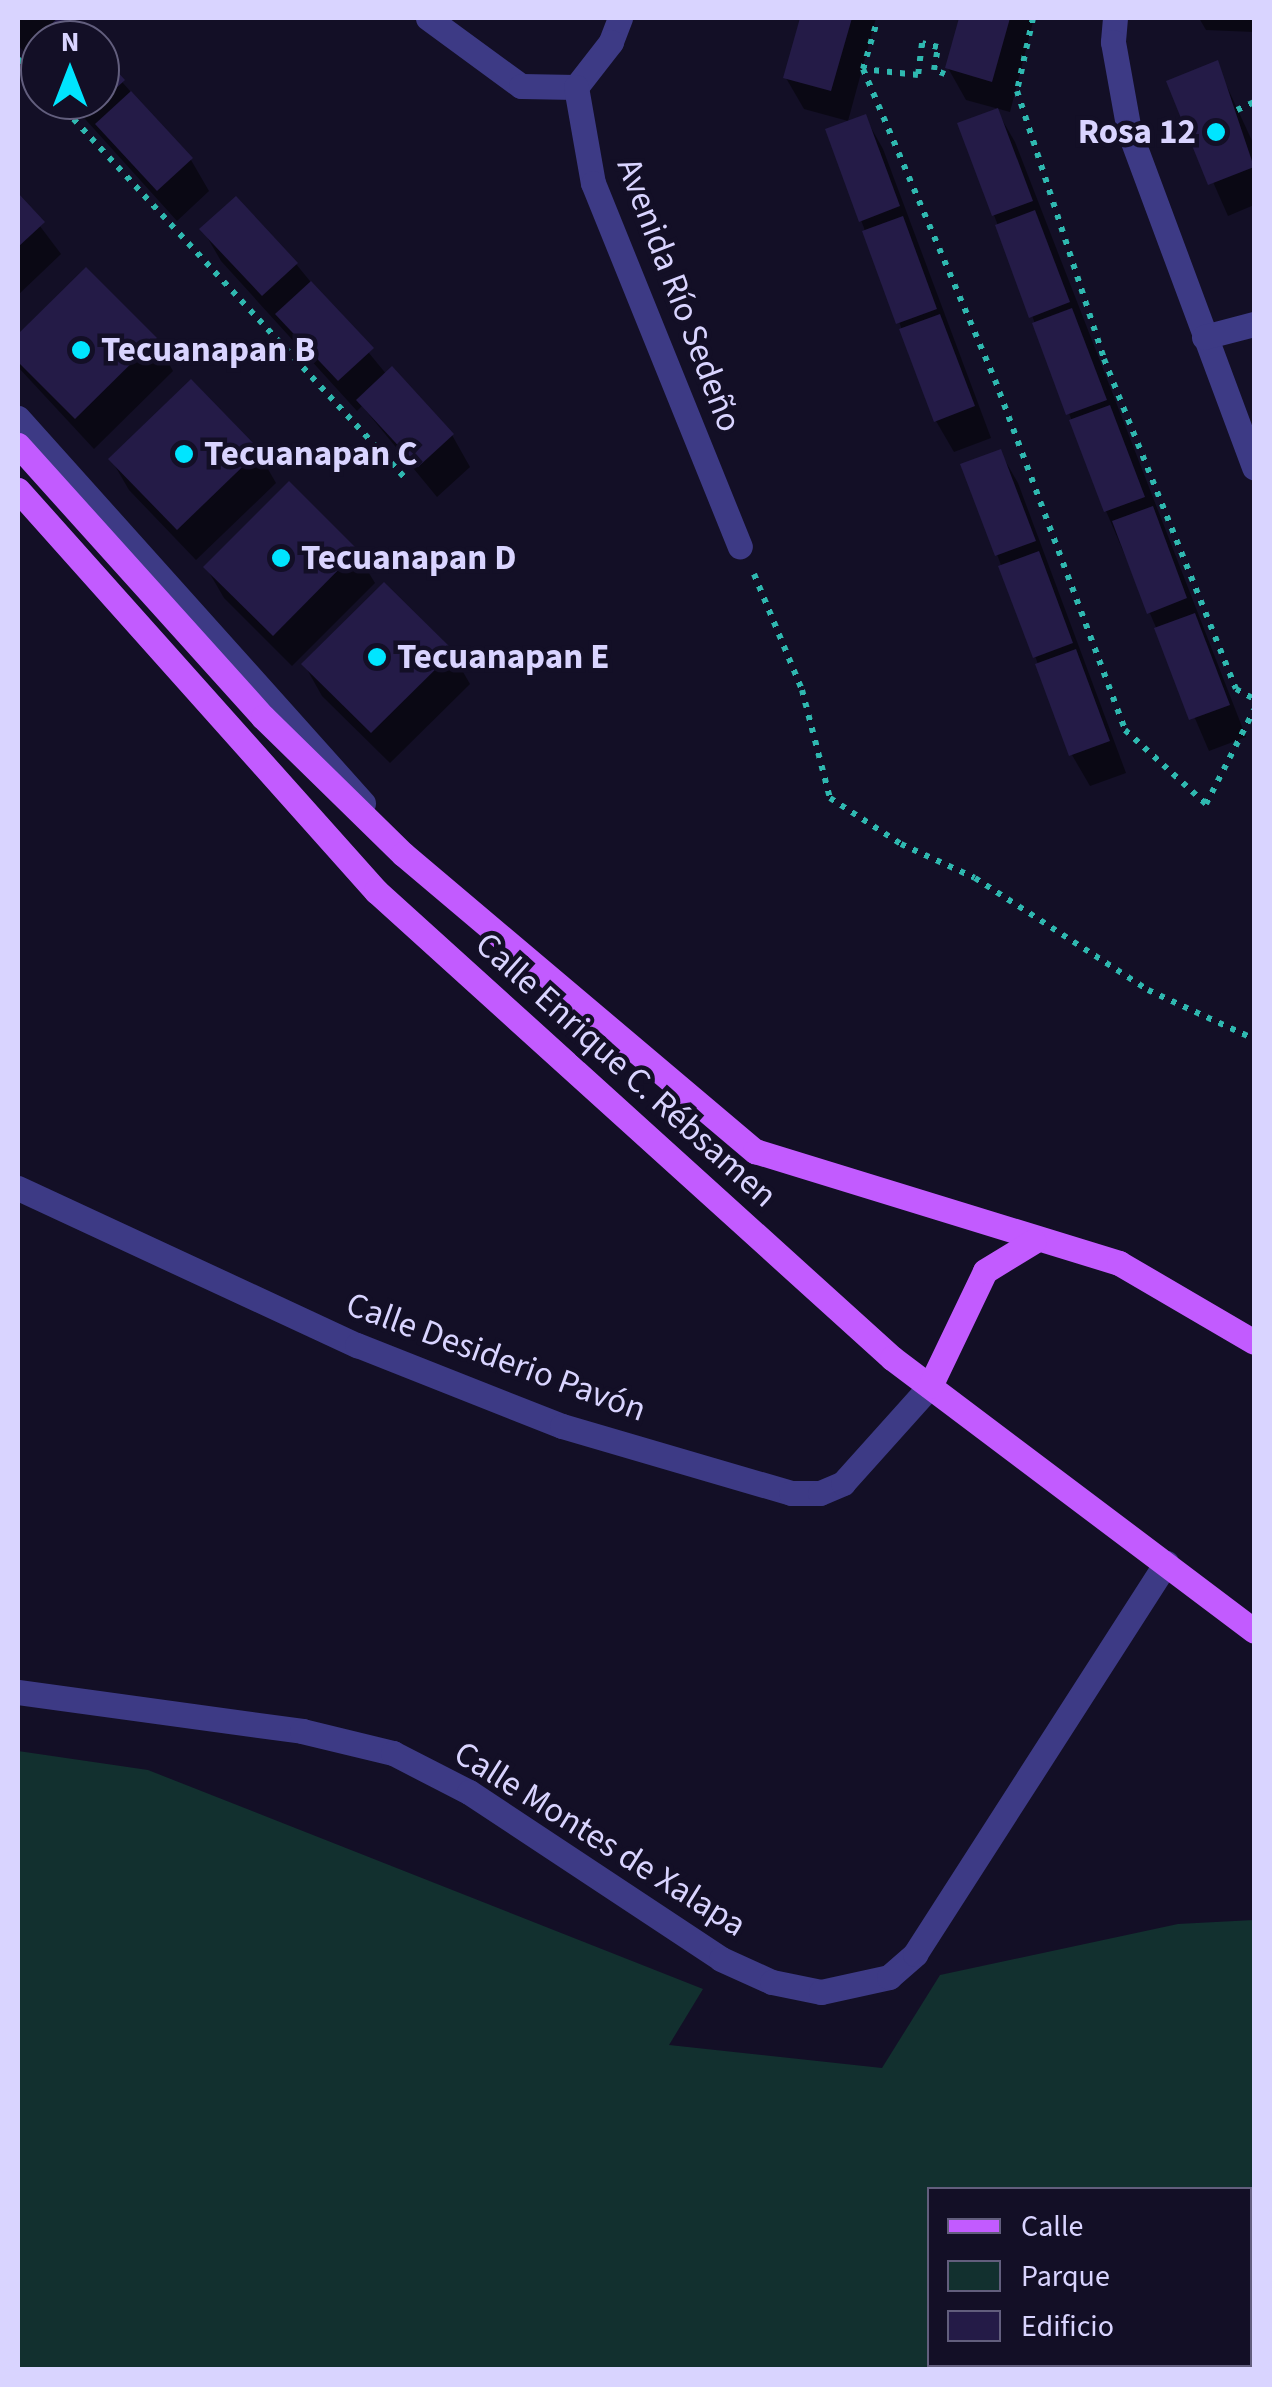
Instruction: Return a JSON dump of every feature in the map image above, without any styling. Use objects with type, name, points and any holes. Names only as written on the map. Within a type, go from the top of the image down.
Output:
[{"type":"main road","name":"Calle Enrique C. Rébsamen","points":[[18,445],[263,716],[403,854],[755,1151],[1034,1241],[1119,1263],[1254,1342]]},
{"type":"main road","name":"Calle Enrique C. Rébsamen","points":[[18,490],[376,891],[930,1386],[1254,1631]]},
{"type":"main road","points":[[930,1386],[985,1271],[1034,1241]]},
{"type":"main road","points":[[1220,1604],[1254,1604]]},
{"type":"street","points":[[428,18],[521,86],[576,87],[611,42],[620,18]]},
{"type":"street","points":[[1115,18],[1113,42],[1129,131],[1254,468]]},
{"type":"street","name":"Avenida Río Sedeño","points":[[576,87],[594,184],[740,546]]},
{"type":"street","points":[[1204,337],[1254,324]]},
{"type":"street","points":[[18,418],[328,760],[403,854]]},
{"type":"street","name":"Calle Desiderio Pavón","points":[[18,1188],[374,1352],[562,1426],[791,1493],[820,1493],[843,1483],[930,1386]]},
{"type":"street","name":"Calle Montes de Xalapa","points":[[18,1692],[302,1731],[393,1754],[469,1792],[721,1959],[772,1982],[821,1992],[889,1977],[938,1926],[1166,1563]]},
{"type":"path","points":[[878,18],[863,69],[995,380],[1126,730],[1206,804],[1254,710]]},
{"type":"path","points":[[1033,18],[1017,91],[1080,288],[1236,688],[1254,700]]},
{"type":"path","points":[[863,69],[918,75],[922,43],[938,48],[934,70],[945,74]]},
{"type":"path","points":[[1237,110],[1254,102]]},
{"type":"path","points":[[75,120],[406,478]]},
{"type":"path","points":[[740,546],[790,656],[830,798],[901,844],[976,878],[1148,990],[1254,1039]]},
{"type":"green space","points":[[18,1751],[148,1770],[703,1989],[669,2045],[882,2068],[940,1975],[1178,1924],[1254,1920],[1254,2369],[18,2369]]},
{"type":"building","points":[[800,18],[852,18],[831,91],[783,78]]},
{"type":"building","points":[[959,18],[1010,18],[992,82],[945,68]]},
{"type":"building","name":"Rosa 12","points":[[1218,60],[1254,167],[1208,185],[1166,81]]},
{"type":"building","points":[[131,91],[193,158],[157,191],[95,124],[99,120],[120,120],[120,101]]},
{"type":"building","points":[[998,108],[1033,201],[992,216],[957,123]]},
{"type":"building","points":[[866,114],[900,206],[859,222],[825,129]]},
{"type":"building","points":[[18,193],[45,222],[18,247]]},
{"type":"building","points":[[236,196],[298,263],[262,296],[199,229]]},
{"type":"building","points":[[1035,210],[1070,302],[1029,318],[995,225]]},
{"type":"building","points":[[903,216],[937,309],[896,324],[862,231]]},
{"type":"building","name":"Tecuanapan B","points":[[86,267],[157,338],[75,419],[18,362],[18,334]]},
{"type":"building","points":[[311,281],[374,348],[338,381],[275,314]]},
{"type":"building","points":[[1072,308],[1107,400],[1066,415],[1032,323]]},
{"type":"building","points":[[940,314],[975,406],[934,422],[899,329]]},
{"type":"building","points":[[392,366],[454,434],[418,467],[356,400]]},
{"type":"building","name":"Tecuanapan C","points":[[191,379],[260,450],[177,530],[108,459]]},
{"type":"building","points":[[1110,405],[1145,497],[1104,512],[1069,420]]},
{"type":"building","points":[[1001,449],[1036,541],[995,556],[960,464]]},
{"type":"building","name":"Tecuanapan D","points":[[289,481],[358,550],[273,636],[203,567]]},
{"type":"building","points":[[1153,506],[1187,598],[1147,614],[1112,521]]},
{"type":"building","points":[[1039,551],[1073,643],[1033,658],[998,566]]},
{"type":"building","name":"Tecuanapan E","points":[[384,582],[454,651],[371,733],[301,664]]},
{"type":"building","points":[[1195,613],[1230,705],[1189,720],[1154,628]]},
{"type":"building","points":[[1076,649],[1110,741],[1069,756],[1035,664]]},
{"type":"place","name":"Rosa 12","points":[[1216,132]]},
{"type":"place","name":"Tecuanapan B","points":[[81,350]]},
{"type":"place","name":"Tecuanapan C","points":[[184,454]]},
{"type":"place","name":"Tecuanapan D","points":[[281,558]]},
{"type":"place","name":"Tecuanapan E","points":[[377,657]]}]
